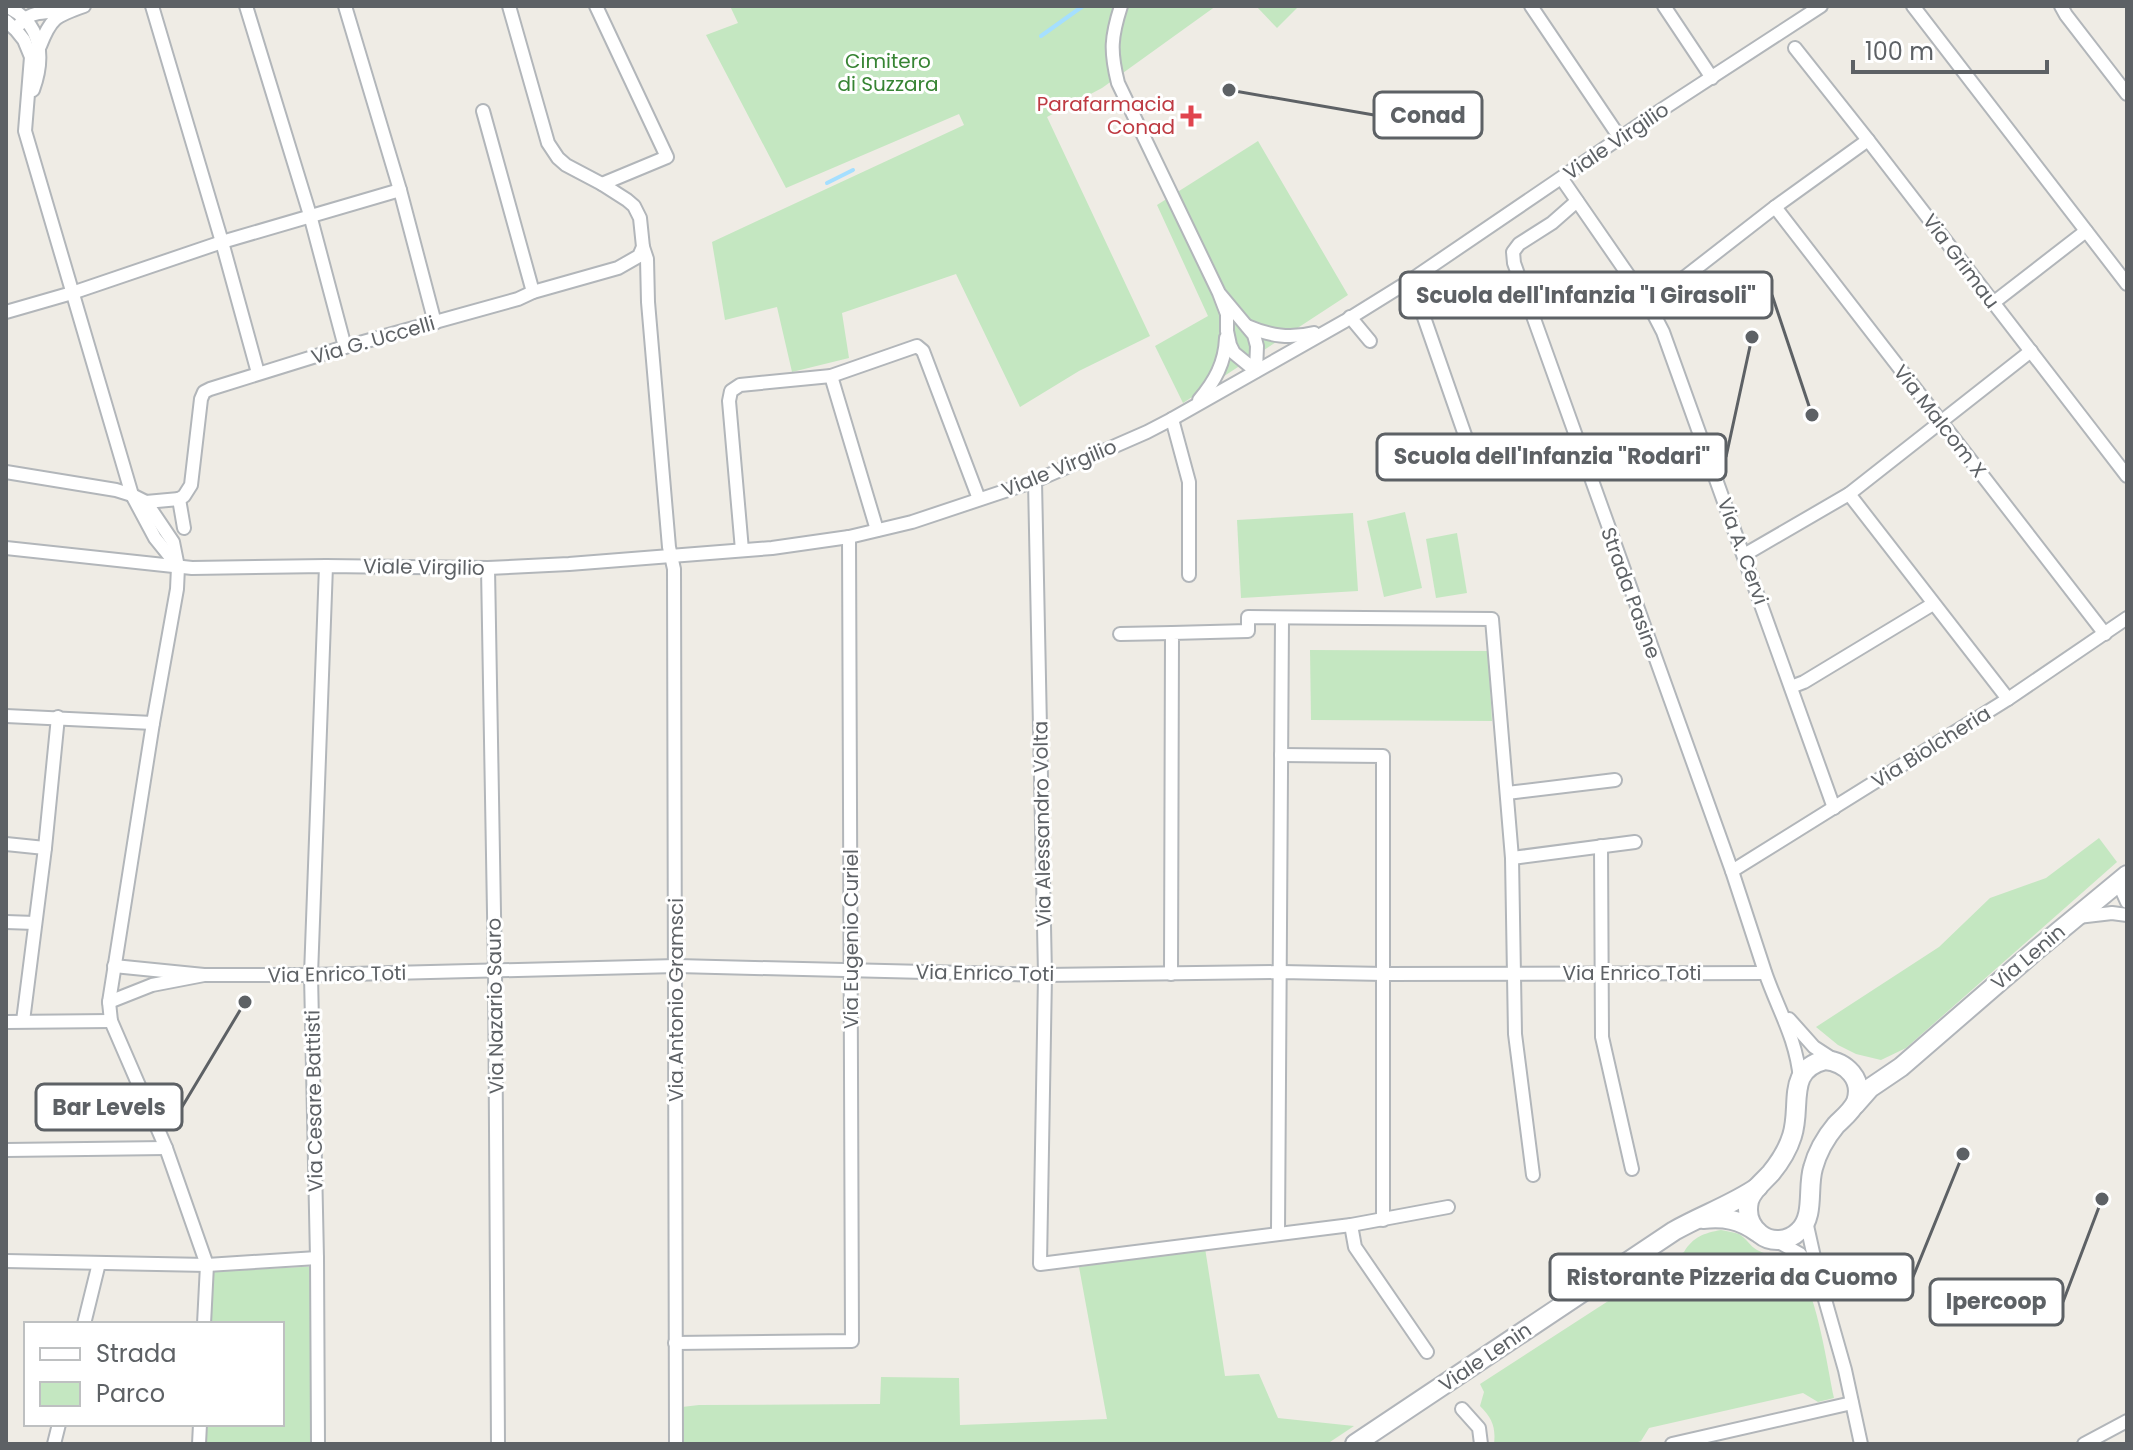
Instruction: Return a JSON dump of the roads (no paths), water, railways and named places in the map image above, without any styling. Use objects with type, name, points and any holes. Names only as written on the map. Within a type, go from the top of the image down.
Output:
[{"type":"main road","name":"Via Lenin","points":[[1806,1221],[1813,1167],[1827,1138],[1870,1088],[1901,1067],[2075,917],[2124,881]]},
{"type":"main road","name":"Via Lenin","points":[[1840,1064],[1860,1072],[1885,1069],[1930,1041]]},
{"type":"main road","points":[[1757,1232],[1748,1215],[1748,1204],[1751,1195],[1778,1163],[1791,1139],[1795,1127],[1797,1085],[1807,1068],[1825,1060],[1840,1064],[1852,1073],[1858,1092],[1851,1110]]},
{"type":"main road","name":"Viale Lenin","points":[[1355,1444],[1674,1231],[1737,1201],[1758,1187]]},
{"type":"main road","points":[[1696,1219],[1729,1218],[1743,1222],[1775,1240],[1794,1236],[1806,1221]]},
{"type":"street","points":[[6,6],[31,57],[25,131],[132,495],[155,538],[178,567]]},
{"type":"street","points":[[33,31],[65,12],[84,6]]},
{"type":"street","points":[[152,6],[258,373]]},
{"type":"street","points":[[246,6],[310,215],[345,347]]},
{"type":"street","points":[[345,6],[400,190],[435,323]]},
{"type":"street","name":"Via Antonio Gramsci","points":[[509,6],[548,143],[566,165],[634,206],[640,218],[647,259],[648,302],[674,569],[676,1444]]},
{"type":"street","points":[[596,6],[667,157],[602,184]]},
{"type":"street","points":[[1121,6],[1112,37],[1118,83],[1227,314],[1225,353],[1214,383],[1194,406]]},
{"type":"street","points":[[1531,6],[1620,138]]},
{"type":"street","points":[[1664,6],[1712,78]]},
{"type":"street","points":[[1913,6],[2127,284]]},
{"type":"street","points":[[2061,6],[2127,94]]},
{"type":"street","name":"Viale Virgilio","points":[[6,548],[178,567],[488,568],[742,550],[849,537],[912,522],[1035,481],[1147,432],[1329,330],[1411,280],[1819,7]]},
{"type":"street","points":[[15,23],[40,12],[65,12]]},
{"type":"street","points":[[28,104],[40,67],[40,46],[51,21]]},
{"type":"street","points":[[15,23],[33,31],[40,46]]},
{"type":"street","name":"Via Grimau","points":[[1795,48],[2127,476]]},
{"type":"street","points":[[483,111],[533,292]]},
{"type":"street","points":[[1649,305],[1775,207],[1868,140]]},
{"type":"street","name":"Via A. Cervi","points":[[1562,179],[1649,305],[1663,332],[1834,808]]},
{"type":"street","points":[[6,312],[222,242],[400,190]]},
{"type":"street","name":"Strada Pasine","points":[[1577,201],[1552,223],[1519,244],[1513,252],[1514,263],[1732,871],[1765,973],[1782,1011]]},
{"type":"street","name":"Via Malcom X","points":[[1775,207],[2105,634]]},
{"type":"street","points":[[1993,303],[2086,231]]},
{"type":"street","name":"Via G. Uccelli","points":[[179,499],[191,485],[204,392],[258,373],[618,268],[639,256],[643,247]]},
{"type":"street","points":[[1411,280],[1466,438]]},
{"type":"street","points":[[1219,293],[1254,335],[1256,371]]},
{"type":"street","points":[[1350,317],[1370,341]]},
{"type":"street","points":[[1246,326],[1276,336],[1298,337],[1329,330]]},
{"type":"street","points":[[1227,331],[1234,353],[1256,371]]},
{"type":"street","points":[[742,550],[729,401],[731,391],[740,385],[831,376],[917,346],[923,351],[979,499]]},
{"type":"street","points":[[1744,555],[1849,494],[2031,351]]},
{"type":"street","points":[[831,376],[877,530]]},
{"type":"street","points":[[1172,419],[1189,482],[1189,575]]},
{"type":"street","points":[[6,472],[132,495],[146,502],[173,542],[178,567],[177,589],[109,1002],[111,1021],[166,1148],[207,1265],[204,1322]]},
{"type":"street","name":"Via Alessandro Volta","points":[[1035,481],[1045,975],[1040,1264],[1278,1233]]},
{"type":"street","points":[[1849,494],[2008,699]]},
{"type":"street","points":[[146,502],[179,499],[184,528]]},
{"type":"street","name":"Via Eugenio Curiel","points":[[675,1343],[852,1341],[849,537]]},
{"type":"street","name":"Via Cesare Battisti","points":[[318,1444],[311,975],[326,566]]},
{"type":"street","name":"Via Nazario Sauro","points":[[488,568],[495,970],[498,1444]]},
{"type":"street","points":[[1791,687],[1933,604]]},
{"type":"street","points":[[1120,634],[1248,631],[1248,617],[1492,619],[1512,858],[1515,1034],[1533,1175]]},
{"type":"street","points":[[1282,618],[1278,1233],[1351,1225],[1448,1207]]},
{"type":"street","name":"Via Biolcheria","points":[[1732,871],[2008,699],[2127,618]]},
{"type":"street","points":[[1171,974],[1172,633]]},
{"type":"street","points":[[6,716],[153,723]]},
{"type":"street","points":[[23,1021],[58,717]]},
{"type":"street","points":[[1281,755],[1383,756],[1383,1220]]},
{"type":"street","points":[[1507,793],[1615,780]]},
{"type":"street","points":[[1512,858],[1635,842]]},
{"type":"street","points":[[6,844],[45,848]]},
{"type":"street","points":[[1601,846],[1602,1037],[1632,1169]]},
{"type":"street","points":[[2124,881],[2127,902]]},
{"type":"street","points":[[2075,917],[2112,913],[2127,915]]},
{"type":"street","points":[[6,922],[35,923]]},
{"type":"street","name":"Via Enrico Toti","points":[[114,966],[204,975],[677,966],[1045,975],[1765,973]]},
{"type":"street","name":"Via Enrico Toti","points":[[109,1002],[152,985],[204,975]]},
{"type":"street","points":[[1782,1011],[1807,1040],[1840,1064]]},
{"type":"street","points":[[1782,1011],[1797,1054],[1800,1079]]},
{"type":"street","points":[[6,1022],[111,1021]]},
{"type":"street","points":[[6,1150],[166,1148]]},
{"type":"street","points":[[1806,1221],[1861,1444]]},
{"type":"street","points":[[1351,1225],[1355,1247],[1427,1352]]},
{"type":"street","points":[[1775,1240],[1800,1254],[1818,1275]]},
{"type":"street","points":[[6,1261],[207,1265],[317,1258]]},
{"type":"street","points":[[84,1322],[99,1263]]},
{"type":"street","points":[[1672,1444],[1852,1403]]},
{"type":"street","points":[[1462,1409],[1479,1428],[1481,1444]]},
{"type":"street","points":[[2084,1444],[2127,1421]]},
{"type":"street","points":[[1741,1429],[1744,1444]]},
{"type":"waterway","points":[[1041,36],[1083,6]]},
{"type":"waterway","points":[[827,183],[853,170]]},
{"type":"place","name":"Conad","points":[[1229,90]]},
{"type":"place","name":"Parafarmacia Conad","points":[[1191,116]]},
{"type":"place","name":"Scuola dell'Infanzia \"Rodari\"","points":[[1752,337]]},
{"type":"place","name":"Scuola dell'Infanzia \"I Girasoli\"","points":[[1812,415]]},
{"type":"place","name":"Bar Levels","points":[[245,1002]]},
{"type":"place","name":"Ristorante Pizzeria da Cuomo","points":[[1963,1154]]},
{"type":"place","name":"Ipercoop","points":[[2102,1199]]},
{"type":"park label","name":"Cimitero di Suzzara","points":[[888,72]]}]
